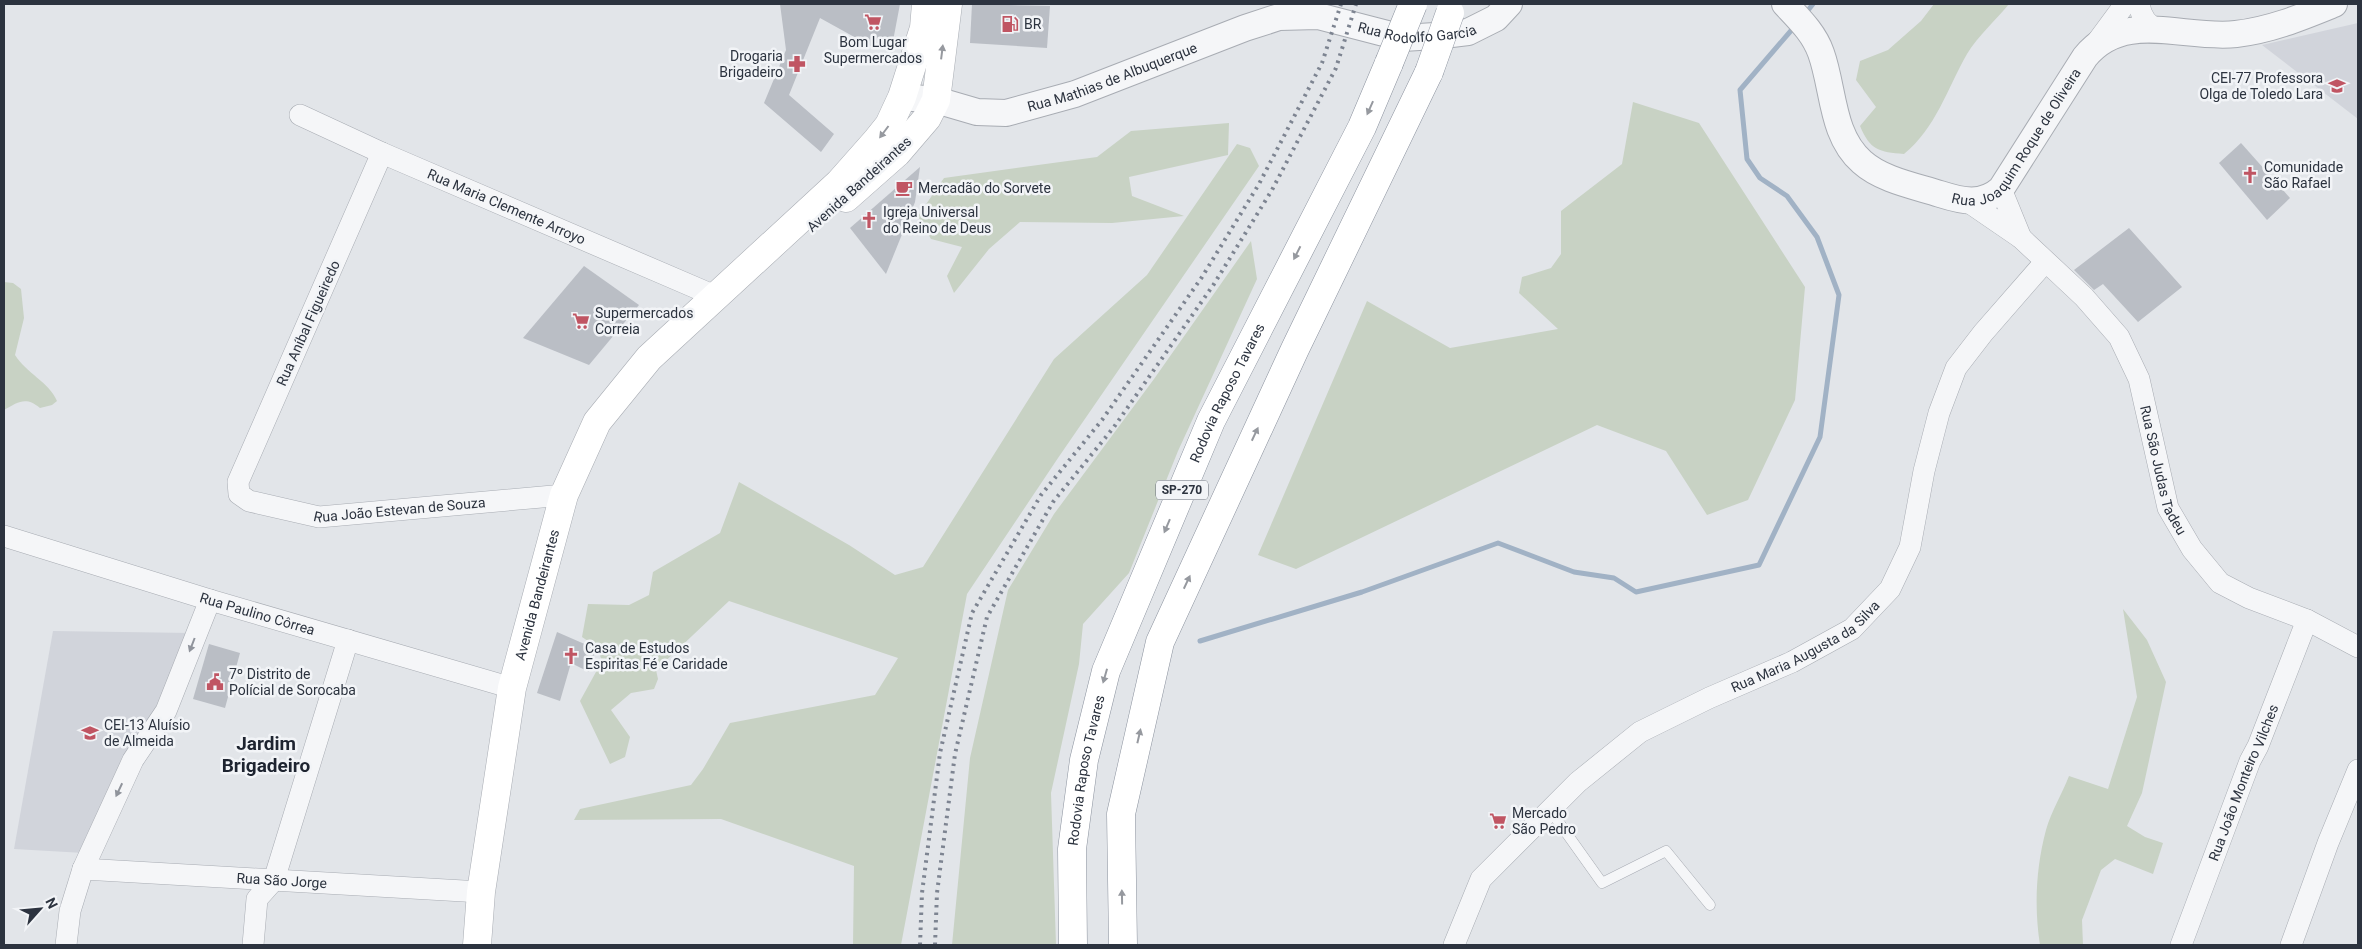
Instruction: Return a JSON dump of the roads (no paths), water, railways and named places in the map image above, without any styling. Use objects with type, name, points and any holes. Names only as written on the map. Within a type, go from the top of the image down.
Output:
[{"type":"main road","name":"Avenida Bandeirantes","points":[[477,945],[480,892],[512,688],[564,495],[597,422],[649,358],[839,183],[888,125],[902,97],[924,28],[926,4]]},
{"type":"main road","name":"Avenida Bandeirantes","points":[[715,296],[807,232],[897,153],[928,118],[936,100],[948,4]]},
{"type":"main road","name":"Rodovia Raposo Tavares","points":[[1073,945],[1072,849],[1084,760],[1106,671],[1211,421],[1362,127],[1413,4]]},
{"type":"main road","name":"SP-270","points":[[1123,945],[1121,814],[1160,642],[1295,349],[1429,72],[1452,8]]},
{"type":"street","name":"Rua Rodolfo Garcia","points":[[1318,16],[1403,38],[1427,37],[1468,32],[1496,18],[1509,4]]},
{"type":"street","name":"Rua Joaquim Roque de Oliveira","points":[[1786,5],[1810,32],[1821,53],[1841,130],[1854,154],[1864,164],[1888,176],[1967,201],[1984,200],[1992,197],[2001,189],[2092,48],[2110,36],[2128,14],[2159,30],[2233,34],[2253,32],[2282,24],[2334,4]]},
{"type":"street","name":"Rua Mathias de Albuquerque","points":[[902,97],[936,100],[977,112],[1006,113],[1075,94],[1279,17],[1318,16]]},
{"type":"street","name":"Rua Maria Clemente Arroyo","points":[[300,115],[382,153],[715,296]]},
{"type":"street","name":"Rua Aníbal Figueiredo","points":[[239,494],[238,482],[382,153]]},
{"type":"street","name":"Rua São Judas Tadeu","points":[[2001,189],[2021,238]]},
{"type":"street","name":"Rua São Judas Tadeu","points":[[1967,201],[2021,238],[2084,297],[2119,337],[2139,380],[2168,508],[2192,549],[2220,583],[2249,598],[2307,620],[2358,647]]},
{"type":"street","name":"Rua Maria Augusta da Silva","points":[[1454,945],[1481,879],[1578,782],[1640,732],[1710,698],[1792,662],[1852,629],[1890,589],[1910,547],[1924,471],[1939,412],[1956,368],[1983,333],[2045,262]]},
{"type":"street","name":"Rua João Estevan de Souza","points":[[239,494],[249,501],[319,517],[564,495]]},
{"type":"street","name":"Rua Paulino Côrrea","points":[[4,536],[210,600],[512,688]]},
{"type":"street","points":[[66,945],[70,911],[83,869],[133,760],[166,711],[210,600]]},
{"type":"street","name":"Rua João Monteiro Vilches","points":[[2181,945],[2250,761],[2258,746],[2307,620]]},
{"type":"street","points":[[253,945],[257,899],[274,880],[348,640]]},
{"type":"street","points":[[2191,945],[2260,763],[2258,746]]},
{"type":"street","points":[[2291,945],[2328,843],[2358,770]]},
{"type":"street","name":"Rua São Jorge","points":[[83,869],[480,892]]},
{"type":"lane","points":[[1550,810],[1602,883],[1666,851],[1710,905]]},
{"type":"waterway","points":[[1805,14],[1813,4]]},
{"type":"waterway","points":[[1200,641],[1362,592],[1498,543],[1574,572],[1614,578],[1636,592],[1759,565],[1820,437],[1839,295],[1817,237],[1787,196],[1760,178],[1747,159],[1740,90],[1795,26]]},
{"type":"railway","points":[[920,945],[922,893],[940,753],[972,613],[1041,495],[1102,420],[1202,277],[1259,184],[1322,63],[1341,4]]},
{"type":"railway","points":[[935,945],[937,893],[955,754],[987,617],[1053,502],[1114,427],[1214,284],[1272,190],[1336,68],[1356,4]]},
{"type":"place","name":"Bom Lugar Supermercados","points":[[873,22]]},
{"type":"place","name":"BR","points":[[1010,24]]},
{"type":"place","name":"Drogaria Brigadeiro","points":[[797,64]]},
{"type":"place","name":"CEI-77 Professora Olga de Toledo Lara","points":[[2337,86]]},
{"type":"place","name":"Comunidade São Rafael","points":[[2250,175]]},
{"type":"place","name":"Mercadão do Sorvete","points":[[904,188]]},
{"type":"place","name":"Igreja Universal do Reino de Deus","points":[[869,220]]},
{"type":"place","name":"Supermercados Correia","points":[[581,321]]},
{"type":"place","name":"Casa de Estudos Espiritas Fé e Caridade","points":[[571,656]]},
{"type":"place","name":"7º Distrito de Polícial de Sorocaba","points":[[215,682]]},
{"type":"place","name":"CEI-13 Aluísio de Almeida","points":[[90,733]]},
{"type":"place","name":"Mercado São Pedro","points":[[1498,821]]},
{"type":"district","name":"Jardim Brigadeiro","points":[[266,754]]}]
